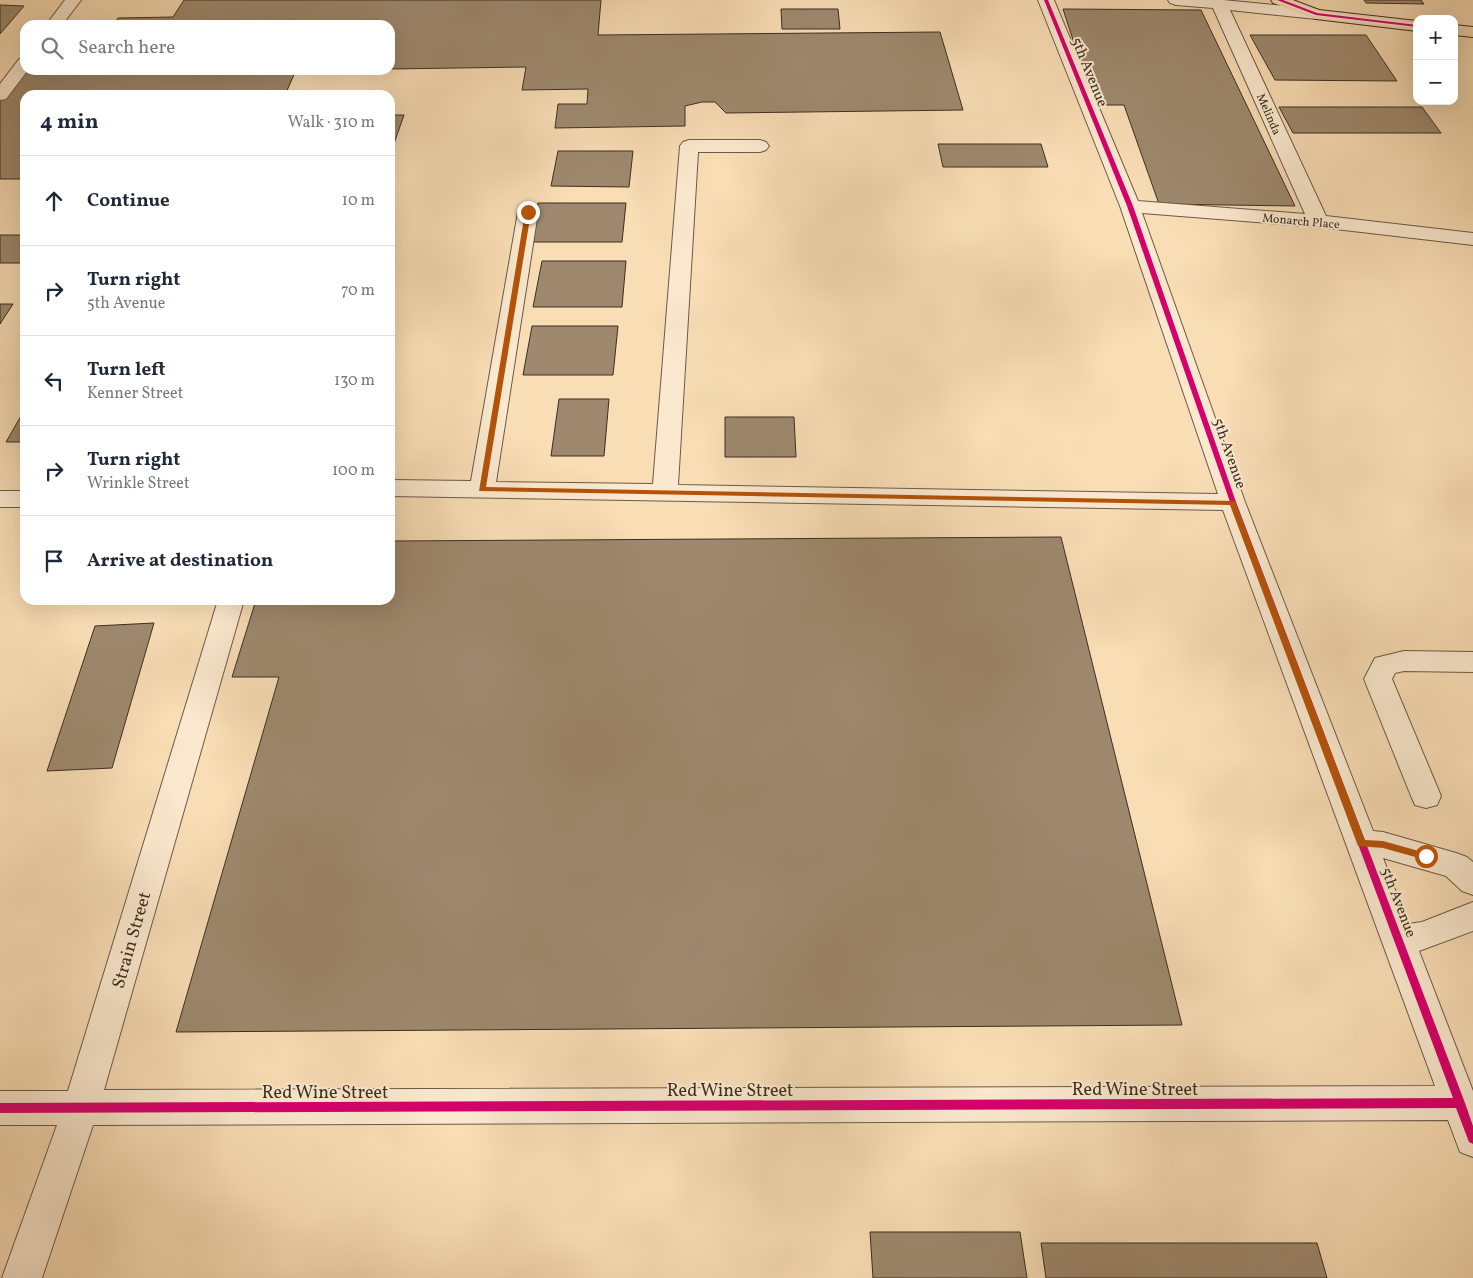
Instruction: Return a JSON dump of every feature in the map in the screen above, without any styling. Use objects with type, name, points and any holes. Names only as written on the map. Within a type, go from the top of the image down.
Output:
[{"type":"main road","points":[[1279,0],[1316,14],[1413,26]]},
{"type":"main road","points":[[1458,30],[1473,32]]},
{"type":"street","points":[[58,20],[73,0]]},
{"type":"street","name":"5th Avenue","points":[[1046,0],[1130,206],[1232,502],[1473,1139]]},
{"type":"street","points":[[1176,0],[1220,6],[1316,14]]},
{"type":"street","name":"Melinda","points":[[1220,6],[1318,222]]},
{"type":"street","points":[[0,95],[20,69]]},
{"type":"street","points":[[665,493],[689,146],[760,146]]},
{"type":"street","name":"Monarch Place","points":[[1130,206],[1318,222],[1473,239]]},
{"type":"street","points":[[482,490],[528,212]]},
{"type":"street","points":[[395,488],[1232,502]]},
{"type":"street","points":[[0,498],[20,498]]},
{"type":"street","name":"Strain Street","points":[[22,1278],[82,1108],[230,605]]},
{"type":"street","points":[[1426,796],[1378,679],[1385,666],[1404,661],[1473,662]]},
{"type":"street","points":[[1362,843],[1383,844],[1456,866],[1473,882]]},
{"type":"street","points":[[1398,939],[1424,936],[1473,916]]},
{"type":"street","name":"Red Wine Street","points":[[0,1108],[1460,1103]]},
{"type":"building","points":[[184,0],[601,0],[598,35],[940,32],[963,110],[726,113],[715,102],[702,102],[685,106],[685,126],[555,128],[558,104],[587,104],[588,89],[522,90],[526,67],[395,69],[395,20],[117,20],[118,18],[173,17]]},
{"type":"building","points":[[1364,0],[1421,0],[1424,4],[1366,3]]},
{"type":"building","points":[[0,5],[24,6],[0,34]]},
{"type":"building","points":[[781,9],[838,9],[840,29],[782,29]]},
{"type":"building","points":[[1063,9],[1201,10],[1295,206],[1159,204],[1124,105],[1094,105]]},
{"type":"building","points":[[1250,35],[1366,35],[1397,81],[1275,80]]},
{"type":"building","points":[[20,74],[294,75],[287,90],[20,90],[20,179],[0,179],[0,101]]},
{"type":"building","points":[[1279,107],[1422,107],[1441,133],[1293,133]]},
{"type":"building","points":[[395,115],[404,115],[395,141]]},
{"type":"building","points":[[938,144],[1041,144],[1048,167],[943,167]]},
{"type":"building","points":[[558,151],[633,151],[629,187],[551,186]]},
{"type":"building","points":[[538,203],[626,203],[622,242],[530,242]]},
{"type":"building","points":[[0,235],[20,235],[20,263],[0,263]]},
{"type":"building","points":[[542,261],[626,261],[622,307],[533,307]]},
{"type":"building","points":[[0,304],[13,304],[0,324]]},
{"type":"building","points":[[532,326],[618,326],[613,375],[523,375]]},
{"type":"building","points":[[559,399],[609,399],[604,456],[551,456]]},
{"type":"building","points":[[725,417],[794,417],[796,457],[725,457]]},
{"type":"building","points":[[20,418],[20,442],[6,442]]},
{"type":"building","points":[[1061,537],[1182,1025],[176,1032],[279,677],[232,677],[254,605],[395,605],[395,541]]},
{"type":"building","points":[[154,623],[112,768],[47,771],[95,626]]},
{"type":"building","points":[[870,1232],[1020,1232],[1027,1278],[873,1278]]},
{"type":"building","points":[[1041,1243],[1317,1243],[1327,1278],[1046,1278]]},
{"type":"cycle path","points":[[1046,0],[1130,206],[1233,502],[1473,1139]]},
{"type":"cycle path","points":[[1279,0],[1316,14],[1413,26]]},
{"type":"cycle path","points":[[0,1108],[1460,1103]]},
{"type":"route","points":[[528,212],[482,490],[1232,502],[1362,843],[1383,844],[1426,856]]}]
